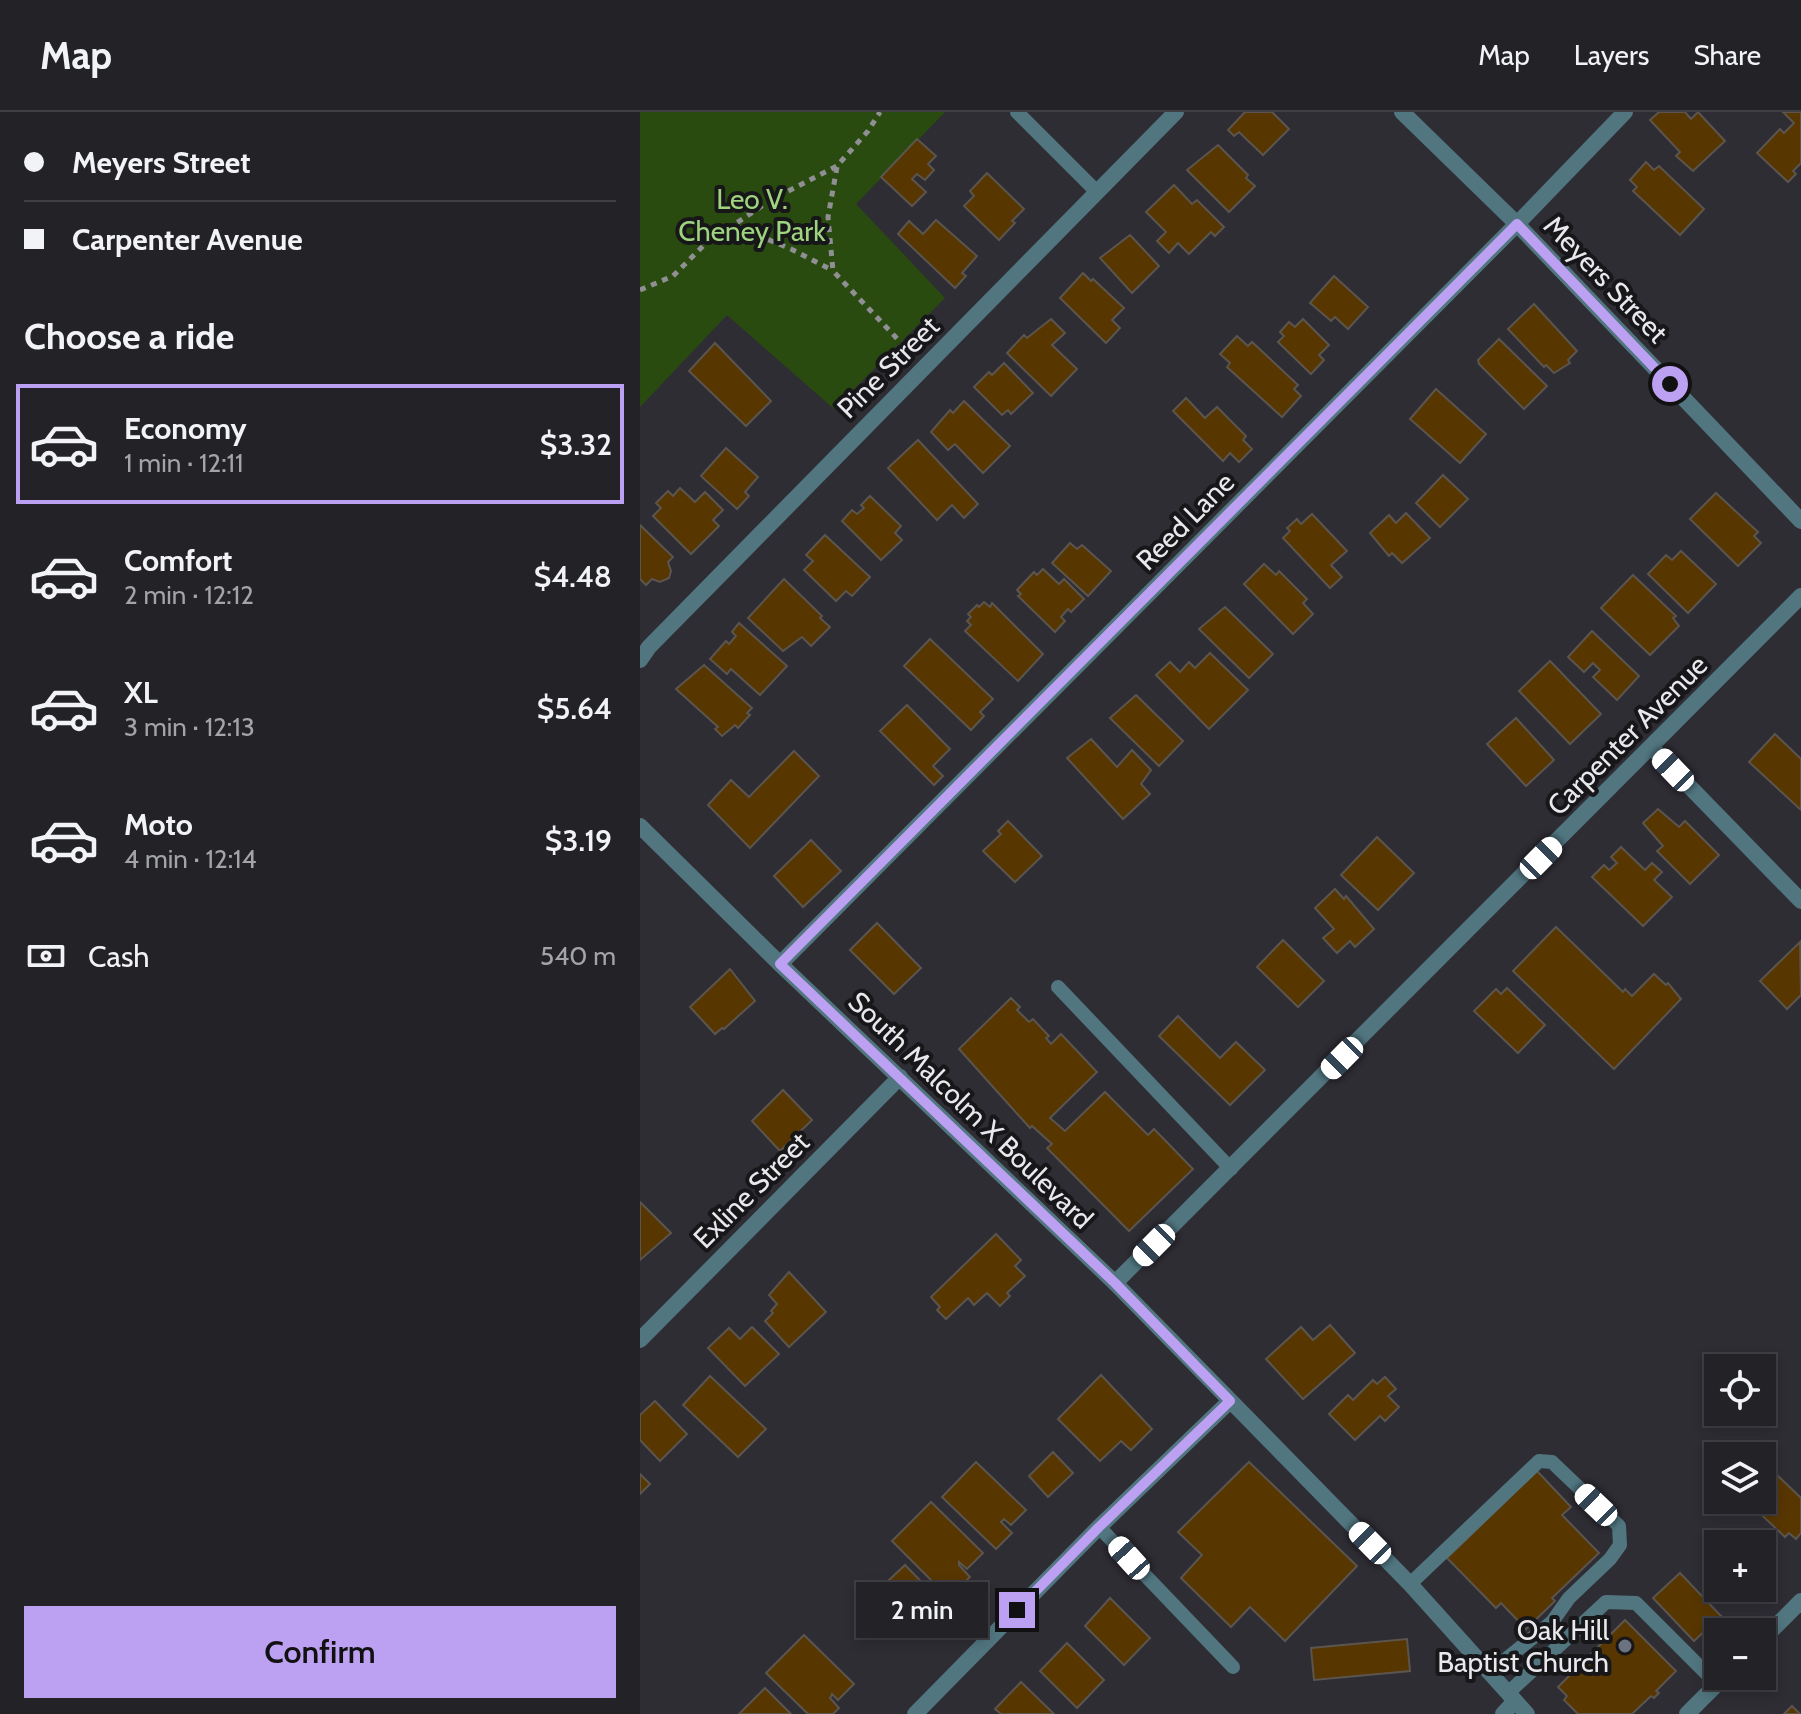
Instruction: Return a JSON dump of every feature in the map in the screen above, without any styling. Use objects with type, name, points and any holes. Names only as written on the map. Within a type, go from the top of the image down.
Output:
[{"type":"street","name":"Pine Street","points":[[640,660],[660,636],[1176,112]]},
{"type":"street","name":"Meyers Street","points":[[1402,112],[1517,224],[1801,521]]},
{"type":"street","name":"Reed Lane","points":[[780,964],[1625,112]]},
{"type":"street","name":"Carpenter Avenue","points":[[1115,1283],[1801,596]]},
{"type":"street","points":[[1652,748],[1801,901]]},
{"type":"street","name":"South Malcolm X Boulevard","points":[[640,826],[1115,1283],[1410,1584],[1489,1673],[1508,1703],[1527,1714]]},
{"type":"street","name":"Exline Street","points":[[640,1340],[900,1077]]},
{"type":"street","points":[[915,1714],[1099,1527],[1230,1401]]},
{"type":"street","points":[[1776,1626],[1801,1601]]},
{"type":"street","points":[[1687,1714],[1711,1690]]},
{"type":"lane","points":[[1017,112],[1097,192]]},
{"type":"lane","points":[[1058,987],[1231,1169]]},
{"type":"lane","points":[[1410,1584],[1539,1461],[1552,1462],[1619,1526],[1620,1545],[1610,1559],[1569,1598],[1552,1622],[1489,1673]]},
{"type":"lane","points":[[1099,1527],[1233,1667]]},
{"type":"lane","points":[[1508,1703],[1606,1602],[1636,1603],[1704,1665]]},
{"type":"path","points":[[640,290],[673,276],[705,244],[771,200],[837,166],[868,131],[880,112]]},
{"type":"path","points":[[833,271],[828,217],[837,166]]},
{"type":"path","points":[[735,226],[791,249],[833,271],[906,348]]},
{"type":"green space","name":"Leo V. Cheney Park","points":[[640,112],[945,112],[856,204],[945,298],[834,409],[727,315],[640,407]]},
{"type":"building","points":[[1245,112],[1272,112],[1289,129],[1263,155],[1239,132],[1234,136],[1228,130]]},
{"type":"building","points":[[1659,112],[1685,112],[1691,119],[1698,112],[1725,141],[1693,171],[1676,156],[1680,152],[1650,120]]},
{"type":"building","points":[[1783,112],[1801,112],[1801,163],[1788,182],[1757,153],[1780,129],[1784,133],[1794,123]]},
{"type":"building","points":[[917,139],[936,156],[928,164],[934,170],[925,180],[917,174],[912,179],[926,192],[912,206],[881,177]]},
{"type":"building","points":[[1218,145],[1255,186],[1229,212],[1187,170]]},
{"type":"building","points":[[1646,162],[1654,170],[1659,166],[1704,209],[1680,235],[1633,191],[1637,187],[1630,180]]},
{"type":"building","points":[[987,173],[1024,209],[999,240],[964,206],[974,196],[970,191]]},
{"type":"building","points":[[1174,185],[1192,204],[1197,200],[1224,227],[1215,236],[1211,232],[1189,254],[1178,243],[1169,253],[1157,241],[1166,232],[1146,212]]},
{"type":"building","points":[[936,220],[977,256],[962,273],[966,276],[955,288],[898,234],[909,221],[923,234]]},
{"type":"building","points":[[1130,235],[1159,266],[1132,293],[1100,258]]},
{"type":"building","points":[[1083,273],[1124,308],[1112,320],[1120,328],[1106,343],[1060,298]]},
{"type":"building","points":[[1334,276],[1368,307],[1348,329],[1335,317],[1331,321],[1310,303]]},
{"type":"building","points":[[1534,304],[1577,351],[1568,360],[1570,363],[1554,373],[1546,365],[1544,367],[1508,329]]},
{"type":"building","points":[[1051,319],[1065,333],[1052,345],[1077,369],[1051,396],[1007,353],[1024,335],[1027,338]]},
{"type":"building","points":[[1303,319],[1329,345],[1319,355],[1324,360],[1311,374],[1278,342],[1284,336],[1280,332],[1289,322],[1295,327]]},
{"type":"building","points":[[1237,336],[1248,346],[1252,342],[1298,385],[1294,389],[1301,396],[1282,417],[1227,367],[1230,363],[1220,354]]},
{"type":"building","points":[[1499,339],[1547,386],[1524,409],[1479,364],[1478,360]]},
{"type":"building","points":[[715,343],[771,401],[746,426],[689,371]]},
{"type":"building","points":[[1004,363],[1033,393],[1011,414],[1008,410],[1002,415],[974,387]]},
{"type":"building","points":[[1436,389],[1486,434],[1460,463],[1410,419]]},
{"type":"building","points":[[1186,398],[1205,418],[1217,407],[1246,436],[1243,440],[1252,449],[1239,462],[1230,453],[1223,461],[1173,411]]},
{"type":"building","points":[[964,401],[1010,446],[983,473],[955,444],[948,450],[931,432],[950,410],[953,413]]},
{"type":"building","points":[[918,440],[978,504],[964,518],[952,505],[937,520],[888,468]]},
{"type":"building","points":[[726,448],[758,477],[745,492],[749,496],[737,509],[701,476]]},
{"type":"building","points":[[1443,475],[1468,499],[1440,527],[1416,503]]},
{"type":"building","points":[[680,488],[695,502],[705,492],[723,510],[713,520],[719,526],[691,554],[653,516],[661,508],[656,503],[668,491],[673,496]]},
{"type":"building","points":[[1716,493],[1758,532],[1754,536],[1761,543],[1738,566],[1690,519]]},
{"type":"building","points":[[870,496],[901,526],[895,533],[902,540],[881,560],[842,521],[852,510],[857,514],[864,508],[861,505]]},
{"type":"building","points":[[1406,513],[1430,538],[1402,563],[1392,553],[1389,556],[1370,533],[1389,515],[1396,523]]},
{"type":"building","points":[[1312,514],[1347,551],[1331,565],[1342,577],[1330,588],[1283,538],[1290,531],[1287,528],[1297,519],[1301,524]]},
{"type":"building","points":[[640,525],[673,557],[668,562],[671,571],[669,578],[660,582],[652,579],[646,585],[640,579]]},
{"type":"building","points":[[825,535],[870,577],[852,596],[846,591],[836,601],[804,570],[813,561],[806,555]]},
{"type":"building","points":[[1070,543],[1077,549],[1082,545],[1111,571],[1088,596],[1052,563]]},
{"type":"building","points":[[1681,551],[1716,584],[1688,613],[1648,574],[1666,555],[1672,560]]},
{"type":"building","points":[[1264,564],[1276,575],[1279,571],[1307,599],[1303,603],[1313,614],[1293,634],[1244,584]]},
{"type":"building","points":[[1043,569],[1059,584],[1064,579],[1084,599],[1071,612],[1068,609],[1061,617],[1065,621],[1055,632],[1018,596],[1021,594],[1017,590],[1034,572],[1037,575]]},
{"type":"building","points":[[1633,575],[1676,616],[1673,618],[1679,626],[1650,655],[1601,608]]},
{"type":"building","points":[[784,579],[830,627],[811,646],[802,637],[783,651],[748,618]]},
{"type":"building","points":[[984,602],[990,607],[992,603],[1043,654],[1018,681],[965,631],[971,625],[967,621],[971,617],[968,614]]},
{"type":"building","points":[[1225,607],[1273,654],[1249,678],[1199,629]]},
{"type":"building","points":[[739,623],[787,666],[760,695],[731,669],[727,674],[710,659],[726,641],[729,644],[736,636],[732,632]]},
{"type":"building","points":[[1592,631],[1639,676],[1617,700],[1593,677],[1600,670],[1593,663],[1584,672],[1568,657]]},
{"type":"building","points":[[930,639],[993,699],[980,712],[984,716],[971,730],[904,666]]},
{"type":"building","points":[[1210,653],[1248,690],[1209,729],[1156,675],[1170,662],[1180,672],[1189,662],[1195,668]]},
{"type":"building","points":[[1550,661],[1601,714],[1570,744],[1519,691]]},
{"type":"building","points":[[704,665],[752,708],[738,728],[735,725],[722,736],[715,729],[718,727],[676,689]]},
{"type":"building","points":[[1136,695],[1183,741],[1159,766],[1110,718]]},
{"type":"building","points":[[907,705],[950,749],[933,766],[943,776],[934,785],[880,731]]},
{"type":"building","points":[[1516,718],[1554,760],[1526,786],[1487,744]]},
{"type":"building","points":[[1775,734],[1801,759],[1801,810],[1749,762]]},
{"type":"building","points":[[1091,739],[1117,767],[1132,750],[1151,770],[1141,784],[1150,794],[1123,819],[1067,758]]},
{"type":"building","points":[[794,751],[819,776],[750,848],[708,805],[731,780],[749,797]]},
{"type":"building","points":[[1658,809],[1679,827],[1685,821],[1719,855],[1690,884],[1657,851],[1663,846],[1643,823]]},
{"type":"building","points":[[1008,821],[1042,856],[1015,882],[983,851],[1001,834],[998,831]]},
{"type":"building","points":[[1377,837],[1414,873],[1378,910],[1341,875]]},
{"type":"building","points":[[811,840],[841,871],[803,907],[774,876]]},
{"type":"building","points":[[1621,847],[1645,870],[1652,863],[1662,872],[1654,880],[1672,897],[1643,926],[1592,877],[1604,865],[1609,870],[1617,863],[1611,857]]},
{"type":"building","points":[[1335,889],[1344,899],[1346,896],[1374,929],[1355,947],[1350,941],[1337,953],[1323,938],[1334,929],[1315,908]]},
{"type":"building","points":[[877,923],[921,968],[894,994],[850,950]]},
{"type":"building","points":[[1556,927],[1623,992],[1625,989],[1632,996],[1654,974],[1666,985],[1668,983],[1681,999],[1614,1069],[1513,971]]},
{"type":"building","points":[[1283,940],[1324,981],[1298,1007],[1257,967]]},
{"type":"building","points":[[1800,942],[1801,995],[1787,1009],[1760,981]]},
{"type":"building","points":[[730,969],[755,1001],[715,1034],[690,1007]]},
{"type":"building","points":[[1507,988],[1545,1025],[1518,1053],[1474,1011],[1496,989],[1501,994]]},
{"type":"building","points":[[1011,998],[1029,1022],[1033,1019],[1049,1036],[1046,1038],[1051,1044],[1061,1034],[1097,1072],[1050,1118],[1065,1131],[1105,1092],[1148,1135],[1154,1129],[1193,1169],[1129,1231],[1047,1148],[1052,1144],[1032,1126],[1030,1128],[959,1049]]},
{"type":"building","points":[[1178,1016],[1220,1058],[1236,1042],[1265,1070],[1230,1105],[1159,1036]]},
{"type":"building","points":[[783,1090],[812,1120],[780,1151],[752,1121]]},
{"type":"building","points":[[640,1202],[671,1233],[640,1260]]},
{"type":"building","points":[[996,1234],[1021,1260],[1015,1266],[1025,1276],[1007,1293],[1010,1296],[1000,1306],[987,1293],[974,1305],[968,1298],[946,1319],[931,1297]]},
{"type":"building","points":[[789,1272],[826,1312],[789,1347],[765,1321],[777,1304],[769,1295]]},
{"type":"building","points":[[1330,1325],[1355,1353],[1303,1399],[1266,1359],[1301,1327],[1313,1340]]},
{"type":"building","points":[[752,1327],[779,1354],[745,1386],[708,1348],[729,1328],[740,1339]]},
{"type":"building","points":[[1101,1375],[1152,1429],[1131,1450],[1121,1441],[1100,1461],[1058,1419]]},
{"type":"building","points":[[710,1376],[766,1429],[738,1457],[683,1405]]},
{"type":"building","points":[[1385,1377],[1396,1389],[1388,1396],[1399,1407],[1385,1421],[1380,1416],[1355,1440],[1329,1414],[1348,1395],[1353,1400],[1373,1380],[1377,1384]]},
{"type":"building","points":[[655,1401],[687,1434],[660,1461],[640,1440],[640,1415]]},
{"type":"building","points":[[1053,1452],[1073,1473],[1048,1497],[1029,1476]]},
{"type":"building","points":[[976,1462],[1026,1510],[1011,1525],[1004,1519],[1001,1522],[1012,1533],[996,1549],[942,1497]]},
{"type":"building","points":[[1249,1462],[1357,1566],[1285,1641],[1250,1607],[1231,1627],[1181,1578],[1202,1555],[1178,1532]]},
{"type":"building","points":[[1537,1471],[1571,1507],[1562,1515],[1599,1553],[1552,1598],[1555,1601],[1526,1629],[1501,1603],[1496,1608],[1447,1558]]},
{"type":"building","points":[[640,1474],[650,1484],[640,1494]]},
{"type":"building","points":[[1776,1476],[1801,1498],[1801,1533],[1796,1539],[1789,1533],[1785,1537],[1761,1514],[1776,1514]]},
{"type":"building","points":[[931,1502],[983,1553],[967,1569],[959,1562],[970,1577],[949,1598],[892,1541]]},
{"type":"building","points":[[905,1565],[944,1605],[934,1615],[939,1620],[915,1639],[872,1596]]},
{"type":"building","points":[[1680,1573],[1704,1598],[1704,1602],[1721,1616],[1704,1618],[1704,1632],[1694,1641],[1653,1598]]},
{"type":"building","points":[[1110,1598],[1150,1638],[1124,1665],[1085,1626]]},
{"type":"building","name":"Oak Hill Baptist Church","points":[[1625,1620],[1676,1671],[1656,1691],[1659,1693],[1654,1698],[1651,1696],[1632,1714],[1578,1714],[1564,1700],[1567,1696],[1558,1687]]},
{"type":"building","points":[[804,1635],[854,1684],[838,1700],[832,1694],[830,1698],[839,1708],[833,1714],[808,1714],[766,1673]]},
{"type":"building","points":[[1407,1639],[1410,1671],[1314,1680],[1311,1648]]},
{"type":"building","points":[[1067,1643],[1104,1680],[1077,1708],[1040,1671]]},
{"type":"building","points":[[1021,1682],[1054,1714],[1001,1714],[995,1709]]},
{"type":"building","points":[[765,1688],[791,1714],[739,1714]]},
{"type":"building","points":[[1792,1706],[1800,1714],[1784,1714]]},
{"type":"place","name":"Oak Hill Baptist Church","points":[[1625,1646]]},
{"type":"route","points":[[1017,1610],[1230,1401],[1115,1283],[780,964],[1517,224],[1670,384]]}]
